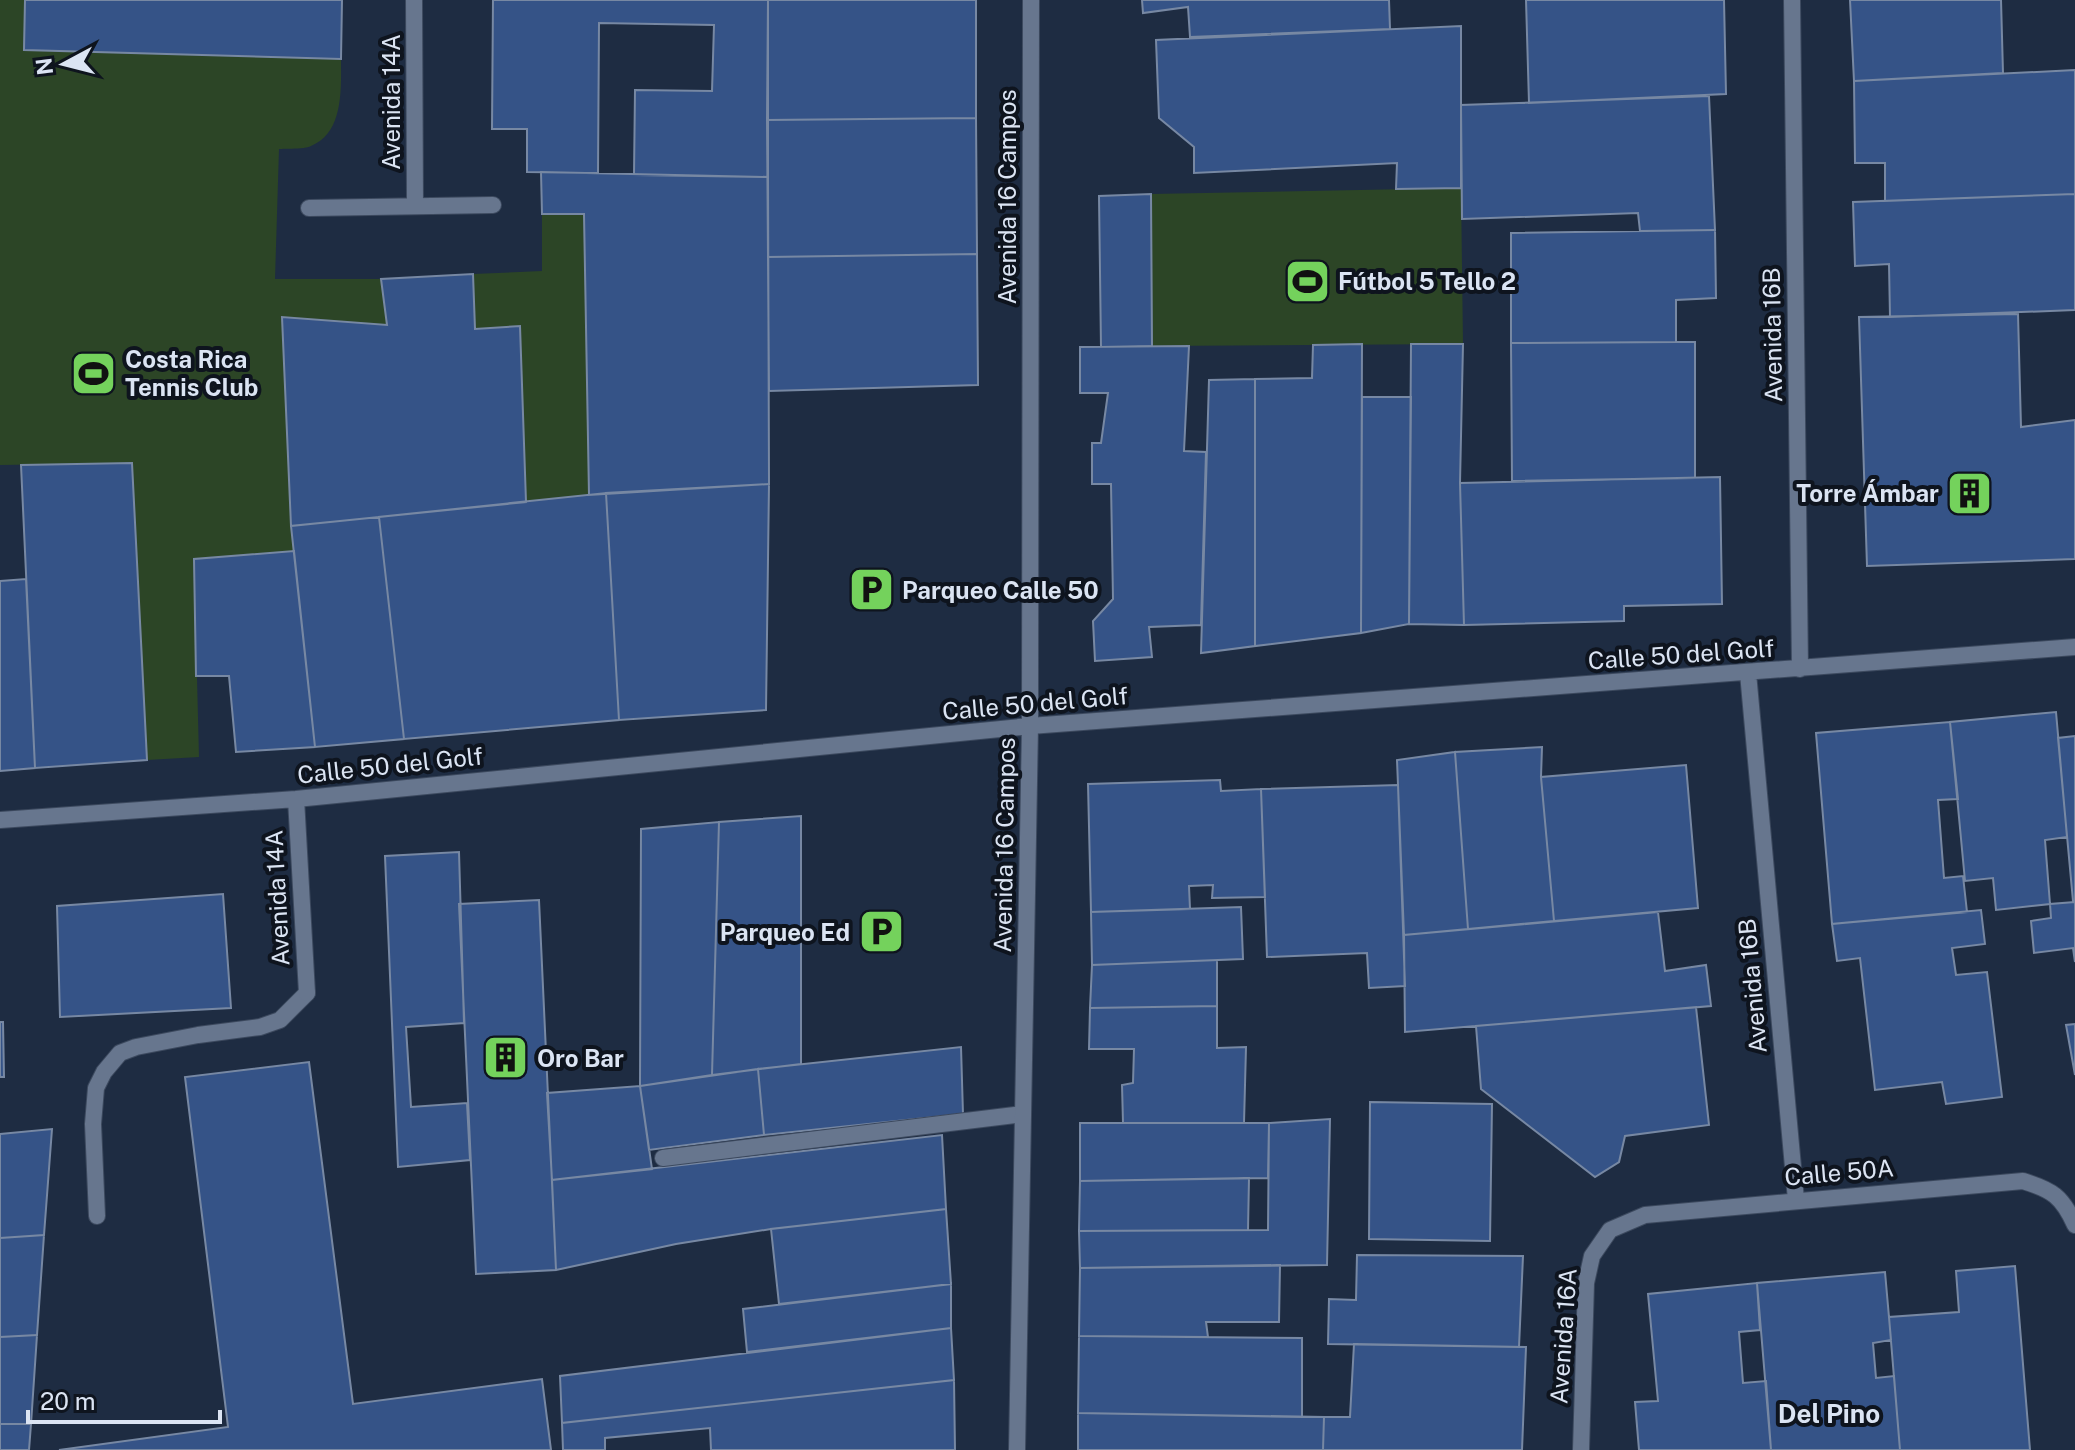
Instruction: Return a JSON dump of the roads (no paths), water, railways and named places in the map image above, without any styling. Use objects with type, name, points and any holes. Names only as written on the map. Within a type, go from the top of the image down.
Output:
[{"type":"street","name":"Avenida 14A","points":[[414,0],[415,205]]},
{"type":"street","name":"Avenida 16 Campos","points":[[1017,1450],[1030,726],[1031,0]]},
{"type":"street","name":"Avenida 16B","points":[[1792,0],[1800,669]]},
{"type":"street","points":[[309,208],[493,205]]},
{"type":"street","name":"Calle 50 del Golf","points":[[0,820],[296,799],[1030,726],[2075,647]]},
{"type":"street","name":"Avenida 16B","points":[[1748,673],[1796,1200]]},
{"type":"street","name":"Avenida 14A","points":[[97,1216],[93,1124],[96,1088],[104,1072],[120,1053],[198,1035],[260,1027],[280,1020],[307,993],[296,799]]},
{"type":"street","points":[[663,1158],[1023,1114]]},
{"type":"street","name":"Calle 50A","points":[[1610,1230],[1645,1215],[2023,1181],[2050,1190],[2068,1208],[2075,1225]]},
{"type":"street","name":"Avenida 16A","points":[[1581,1450],[1586,1283],[1592,1256],[1610,1230]]},
{"type":"place","name":"Fútbol 5 Tello 2","points":[[1307,281]]},
{"type":"place","name":"Costa Rica Tennis Club","points":[[94,373]]},
{"type":"place","name":"Torre Ámbar","points":[[1970,493]]},
{"type":"place","name":"Parqueo Calle 50","points":[[871,590]]},
{"type":"place","name":"Parqueo Ed","points":[[881,932]]},
{"type":"place","name":"Oro Bar","points":[[506,1058]]},
{"type":"district","name":"Del Pino","points":[[1829,1413]]}]
